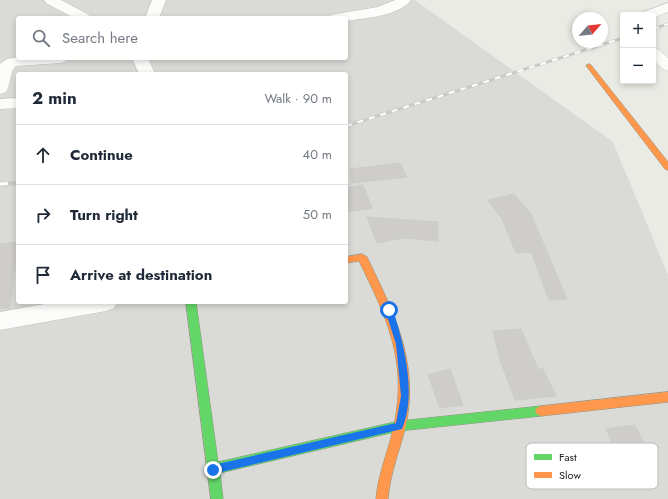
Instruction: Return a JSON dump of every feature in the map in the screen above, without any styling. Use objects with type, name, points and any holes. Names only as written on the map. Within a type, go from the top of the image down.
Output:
[{"type":"street","points":[[51,0],[80,16]]},
{"type":"street","points":[[348,16],[381,11],[401,3],[404,0]]},
{"type":"street","points":[[664,0],[668,3]]},
{"type":"street","points":[[656,12],[668,7]]},
{"type":"street","points":[[656,55],[668,66]]},
{"type":"street","points":[[0,89],[6,67],[12,62],[36,60]]},
{"type":"street","points":[[141,60],[147,72]]},
{"type":"street","points":[[589,66],[668,166]]},
{"type":"street","points":[[0,104],[16,103]]},
{"type":"street","points":[[348,260],[362,257],[389,310],[400,344],[405,396],[399,426],[383,474],[382,499]]},
{"type":"street","points":[[0,321],[95,304]]},
{"type":"street","points":[[192,304],[217,499]]},
{"type":"street","points":[[213,470],[399,426],[668,397]]},
{"type":"shaded area","points":[[0,0],[415,0],[613,142],[668,275],[668,499],[0,499]]},
{"type":"building","points":[[400,163],[407,177],[352,183],[350,169]]},
{"type":"building","points":[[363,185],[372,208],[348,212],[348,188]]},
{"type":"building","points":[[514,194],[531,214],[567,299],[549,300],[531,252],[516,253],[502,219],[488,200]]},
{"type":"building","points":[[367,217],[438,222],[438,241],[403,238],[377,243]]},
{"type":"building","points":[[16,242],[16,258],[10,308],[0,308],[0,244]]},
{"type":"building","points":[[521,329],[538,369],[543,369],[556,396],[515,400],[500,360],[493,331]]},
{"type":"building","points":[[450,369],[463,405],[440,408],[428,375]]},
{"type":"building","points":[[635,425],[644,443],[612,443],[606,429]]},
{"type":"railway","points":[[656,28],[668,24]]},
{"type":"railway","points":[[348,125],[620,39]]},
{"type":"railway","points":[[0,184],[16,183]]},
{"type":"traffic: fast","points":[[191,304],[217,499]]},
{"type":"traffic: fast","points":[[213,469],[399,426],[541,411]]},
{"type":"traffic: slow","points":[[589,66],[668,167]]},
{"type":"traffic: slow","points":[[348,260],[362,257],[382,298],[397,338],[405,379],[404,401],[400,425],[384,480],[382,499]]},
{"type":"traffic: slow","points":[[541,411],[668,397]]},
{"type":"route","points":[[213,470],[399,426],[405,396],[400,344],[389,310]]}]
